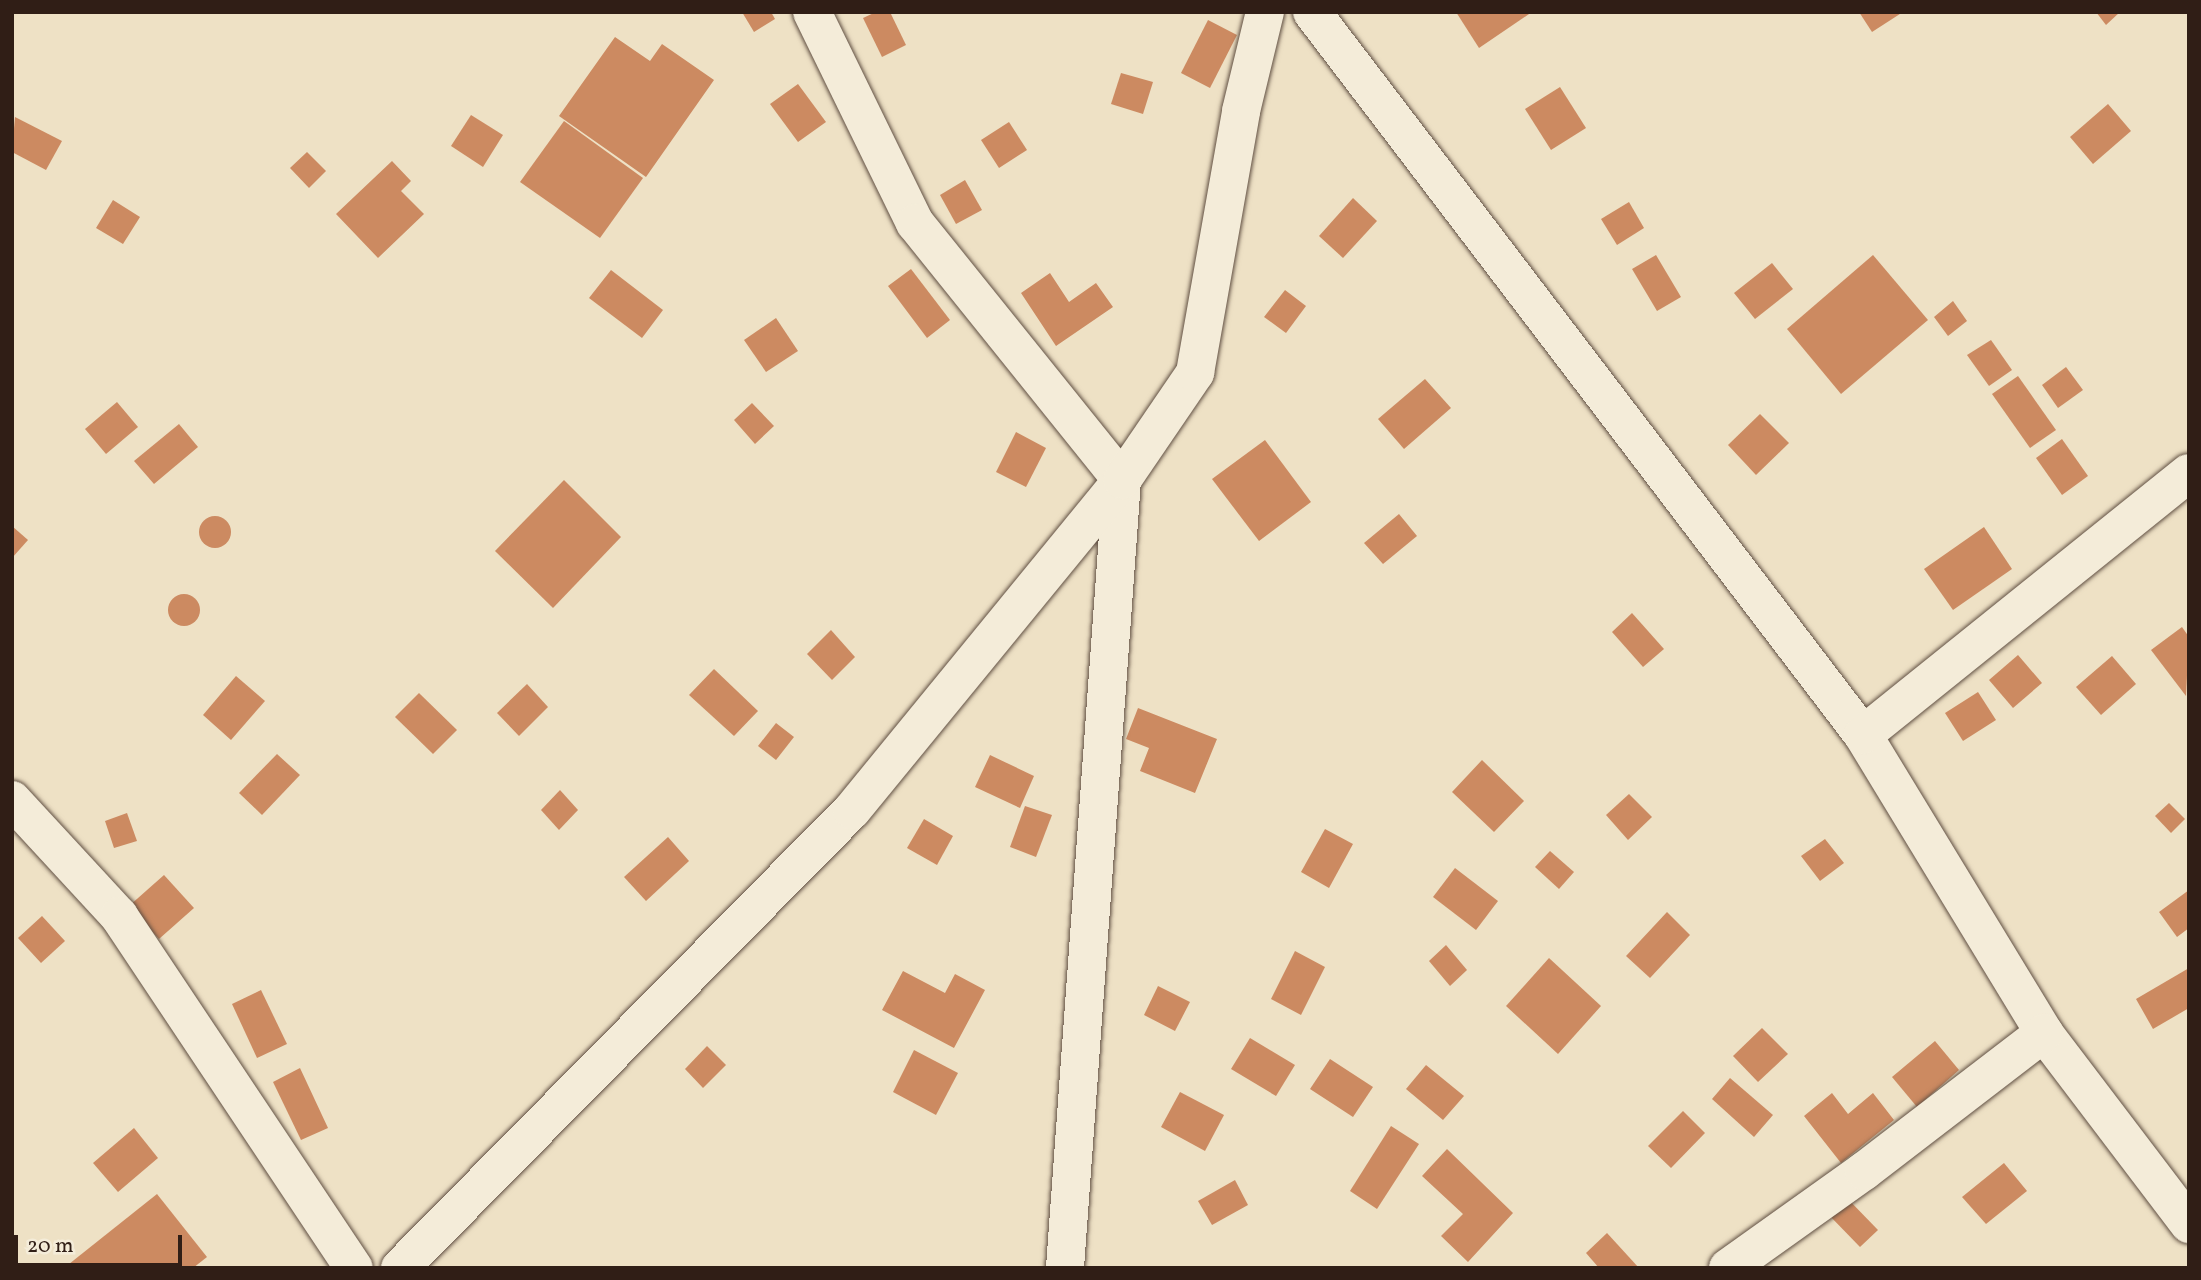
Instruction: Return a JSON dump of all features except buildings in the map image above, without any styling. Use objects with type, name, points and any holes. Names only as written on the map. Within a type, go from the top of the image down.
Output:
[{"type":"street","points":[[812,12],[915,223],[1122,480],[1065,1268]]},
{"type":"street","points":[[400,1268],[852,810],[1122,480],[1195,373],[1241,111],[1265,12]]},
{"type":"street","points":[[1312,12],[1863,735],[2044,1033],[2189,1224]]},
{"type":"street","points":[[1863,735],[2189,473]]},
{"type":"street","points":[[12,800],[119,916],[355,1268]]},
{"type":"street","points":[[1728,1268],[1864,1171],[2044,1033]]}]
